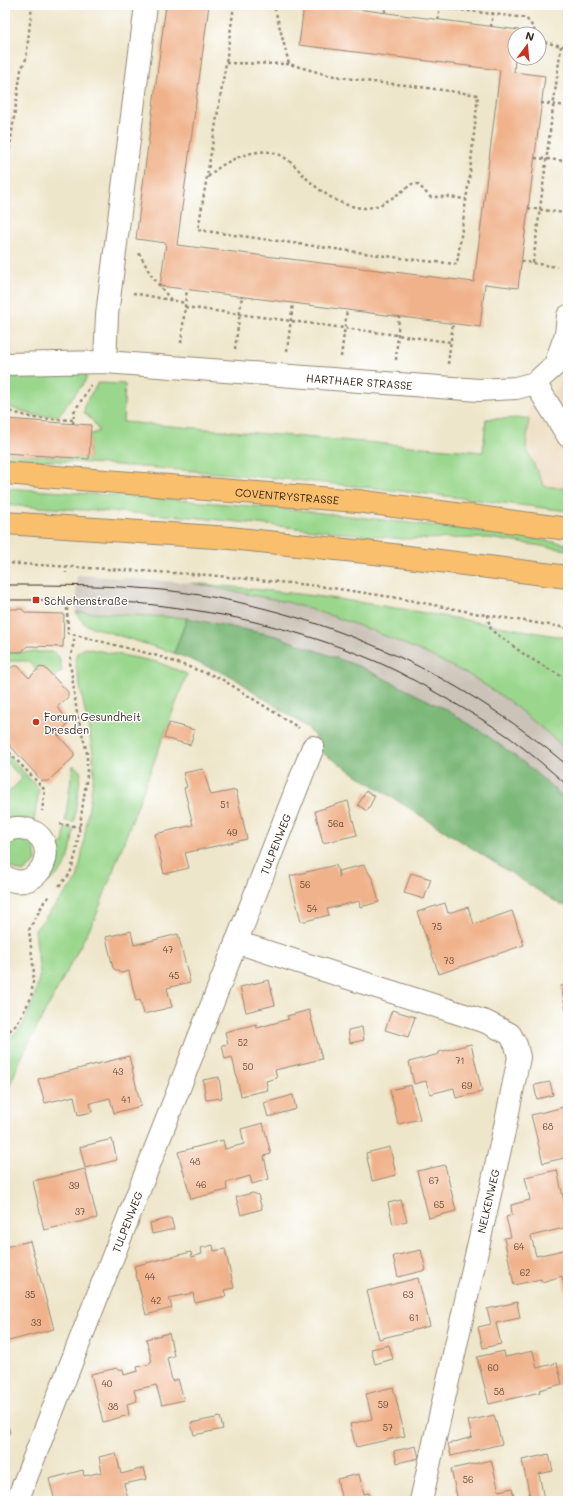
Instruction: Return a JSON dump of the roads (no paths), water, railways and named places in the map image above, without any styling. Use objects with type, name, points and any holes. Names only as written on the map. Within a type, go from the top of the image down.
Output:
[{"type":"main road","name":"COVENTRYSTRASSE","points":[[5,473],[357,501],[568,529]]},
{"type":"main road","points":[[5,523],[230,538],[384,554],[568,577]]},
{"type":"street","points":[[105,362],[107,315],[146,5]]},
{"type":"street","name":"HARTHAER STRASSE","points":[[5,364],[105,362],[479,390],[516,388],[535,382],[555,365],[566,334],[568,316]]},
{"type":"street","points":[[535,382],[568,436]]},
{"type":"street","name":"TULPENWEG","points":[[17,1501],[313,747]]},
{"type":"street","points":[[5,832],[15,828],[31,830],[38,835],[42,841],[46,854],[42,868],[31,878],[15,881],[5,877]]},
{"type":"street","name":"NELKENWEG","points":[[236,942],[486,1022],[510,1034],[516,1045],[518,1057],[506,1122],[421,1501]]},
{"type":"tram line","points":[[5,585],[110,586],[172,591],[226,600],[280,613],[332,629],[383,650],[432,674],[480,701],[525,732],[568,766]]},
{"type":"tram line","points":[[5,600],[99,601],[182,608],[263,624],[316,639],[368,658],[418,682],[509,737],[568,786]]},
{"type":"place","name":"Schlehenstraße","points":[[36,600]]},
{"type":"place","name":"Forum Gesundheit Dresden","points":[[36,722]]}]
